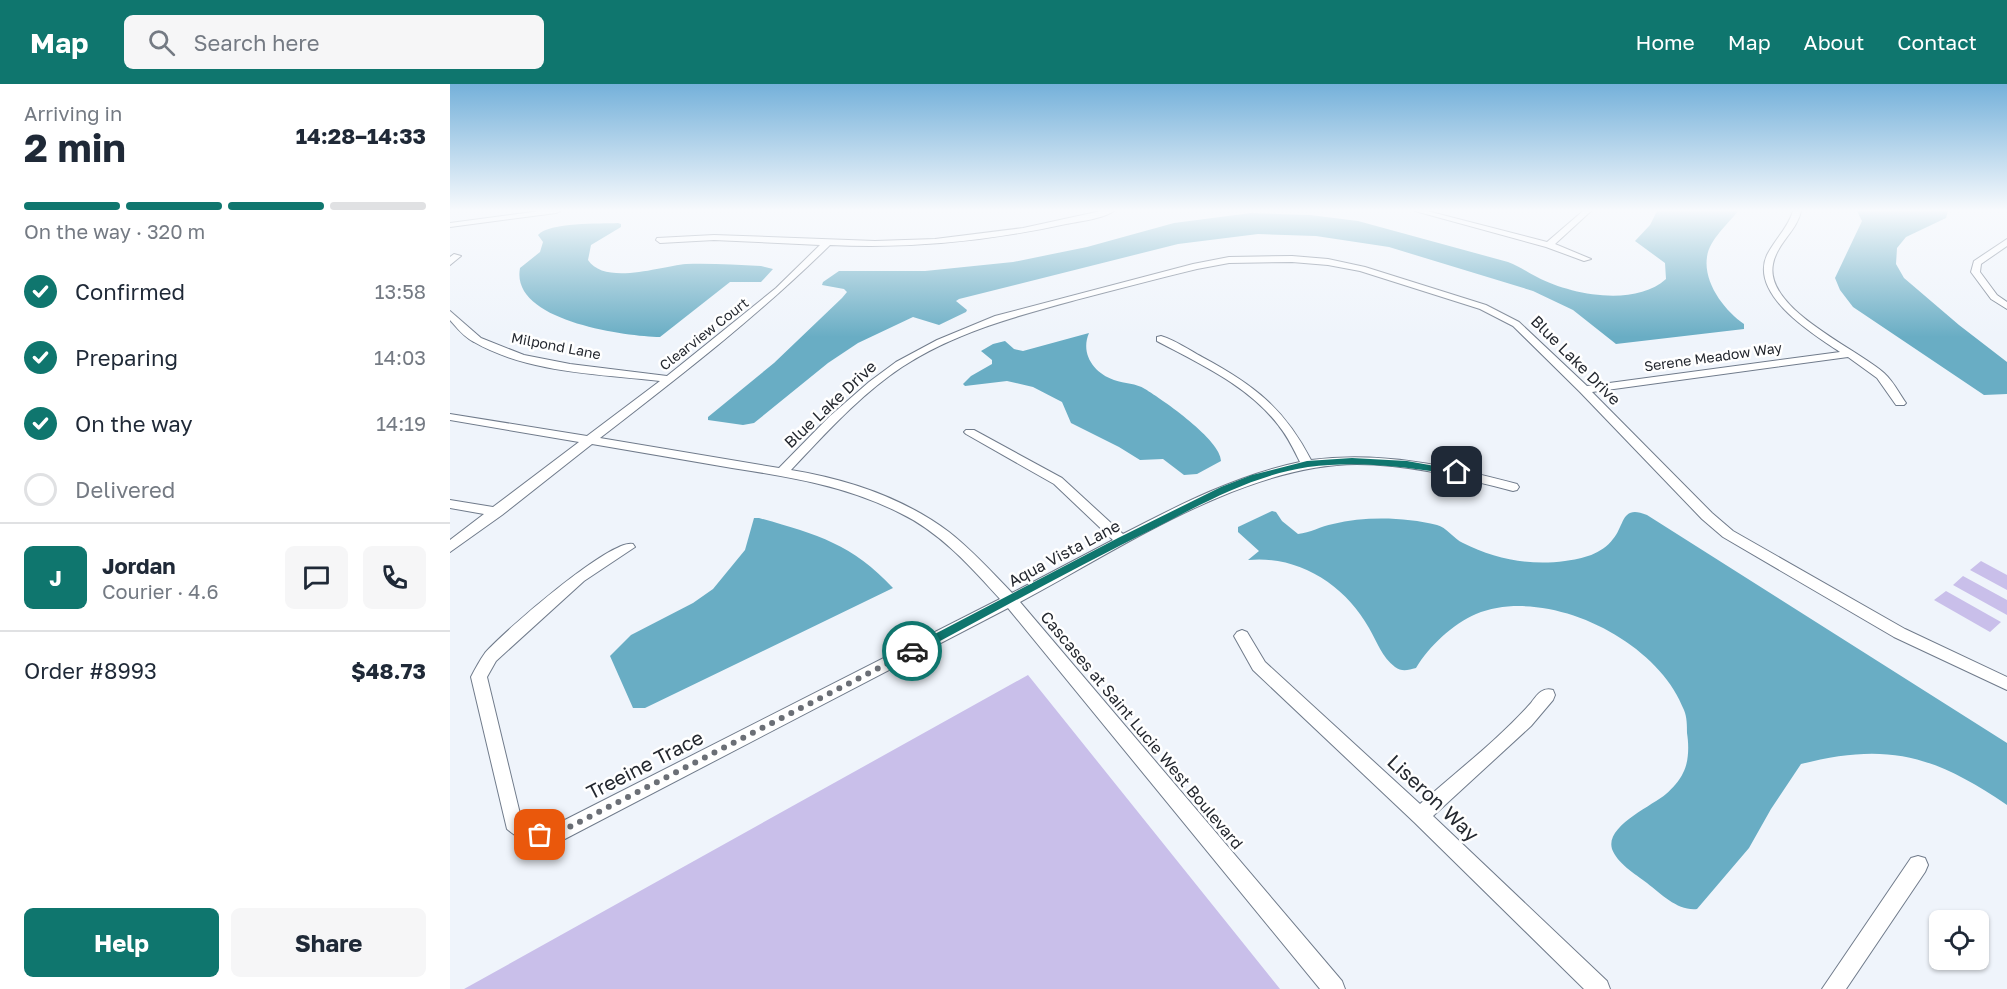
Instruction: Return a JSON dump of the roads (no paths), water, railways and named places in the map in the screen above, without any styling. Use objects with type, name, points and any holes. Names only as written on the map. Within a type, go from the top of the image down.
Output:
[{"type":"street","name":"Clearview Court","points":[[450,547],[714,345],[771,297],[816,253]]},
{"type":"street","points":[[1571,253],[1587,259]]},
{"type":"street","points":[[1772,253],[1768,272],[1773,287],[1796,316],[1881,376],[1900,402]]},
{"type":"street","points":[[1991,253],[1977,263],[1975,272],[1994,297],[2007,306]]},
{"type":"street","name":"Blue Lake Drive","points":[[783,471],[842,411],[886,374],[950,337],[998,318],[1196,266],[1229,260],[1270,258],[1328,262],[1483,307],[1516,324],[1707,516],[1728,534],[1872,620],[1927,649],[2007,684]]},
{"type":"street","name":"Milpond Lane","points":[[450,314],[476,339],[517,355],[562,365],[668,379]]},
{"type":"street","points":[[1161,339],[1208,364],[1263,401],[1282,421],[1307,464]]},
{"type":"street","name":"Serene Meadow Way","points":[[1584,390],[1847,354]]},
{"type":"street","name":"Cascases at Saint Lucie West Boulevard","points":[[450,417],[783,471],[817,478],[906,510],[944,536],[1011,600],[1334,989]]},
{"type":"street","points":[[970,432],[1058,482],[1121,540]]},
{"type":"street","name":"Aqua Vista Lane","points":[[1011,600],[1121,540],[1225,489],[1255,477],[1307,464],[1352,461],[1439,468],[1513,487]]},
{"type":"street","points":[[450,504],[496,512]]},
{"type":"street","name":"Treeine Trace","points":[[628,547],[579,577],[491,657],[479,677],[513,823],[526,834],[554,835],[1011,600]]},
{"type":"street","name":"Liseron Way","points":[[1242,636],[1259,666],[1599,989]]},
{"type":"street","points":[[1419,816],[1525,721],[1547,695]]},
{"type":"street","points":[[1833,989],[1918,865]]},
{"type":"water","points":[[538,253],[589,253],[588,260],[596,268],[607,272],[634,272],[686,264],[761,266],[773,269],[761,282],[730,282],[660,337],[598,329],[551,313],[533,301],[522,286],[520,268]]},
{"type":"water","points":[[1056,253],[1141,253],[959,299],[956,301],[967,310],[966,312],[939,325],[913,317],[858,343],[828,363],[754,423],[743,425],[708,420],[708,417],[774,363],[842,298],[847,292],[844,289],[822,285],[839,271],[925,271],[1013,262]]},
{"type":"water","points":[[1409,253],[1476,253],[1508,262],[1567,289],[1603,295],[1638,293],[1653,288],[1666,279],[1665,263],[1652,253],[1708,253],[1708,277],[1712,286],[1723,304],[1744,324],[1744,329],[1616,344],[1573,310],[1533,291]]},
{"type":"water","points":[[1847,253],[1897,253],[1896,264],[1904,278],[2007,362],[2007,394],[1984,395],[1853,307],[1840,290],[1835,278]]},
{"type":"water","points":[[1089,333],[1086,348],[1091,362],[1100,373],[1114,380],[1142,387],[1177,411],[1212,442],[1221,461],[1197,474],[1184,475],[1163,459],[1140,460],[1071,423],[1062,402],[1033,387],[1007,381],[965,386],[963,384],[971,376],[992,364],[992,360],[981,351],[993,344],[1005,341],[1014,349],[1023,351]]},
{"type":"water","points":[[1272,511],[1276,512],[1282,521],[1298,534],[1345,521],[1385,518],[1425,522],[1440,526],[1475,549],[1512,560],[1539,563],[1571,560],[1591,555],[1608,544],[1628,514],[1639,512],[1647,515],[2007,743],[2007,805],[1956,774],[1909,758],[1885,754],[1859,754],[1801,764],[1771,809],[1749,848],[1697,909],[1677,905],[1627,868],[1612,849],[1612,841],[1622,825],[1671,790],[1682,776],[1686,764],[1688,743],[1685,713],[1671,685],[1651,661],[1625,641],[1597,625],[1566,613],[1535,607],[1504,607],[1476,614],[1459,624],[1435,644],[1416,668],[1400,670],[1390,663],[1359,613],[1334,586],[1319,576],[1285,562],[1248,560],[1259,551],[1238,532],[1238,527]]},
{"type":"water","points":[[754,518],[832,542],[863,561],[893,588],[645,708],[633,708],[610,656],[631,635],[693,603],[713,589],[745,550]]}]
